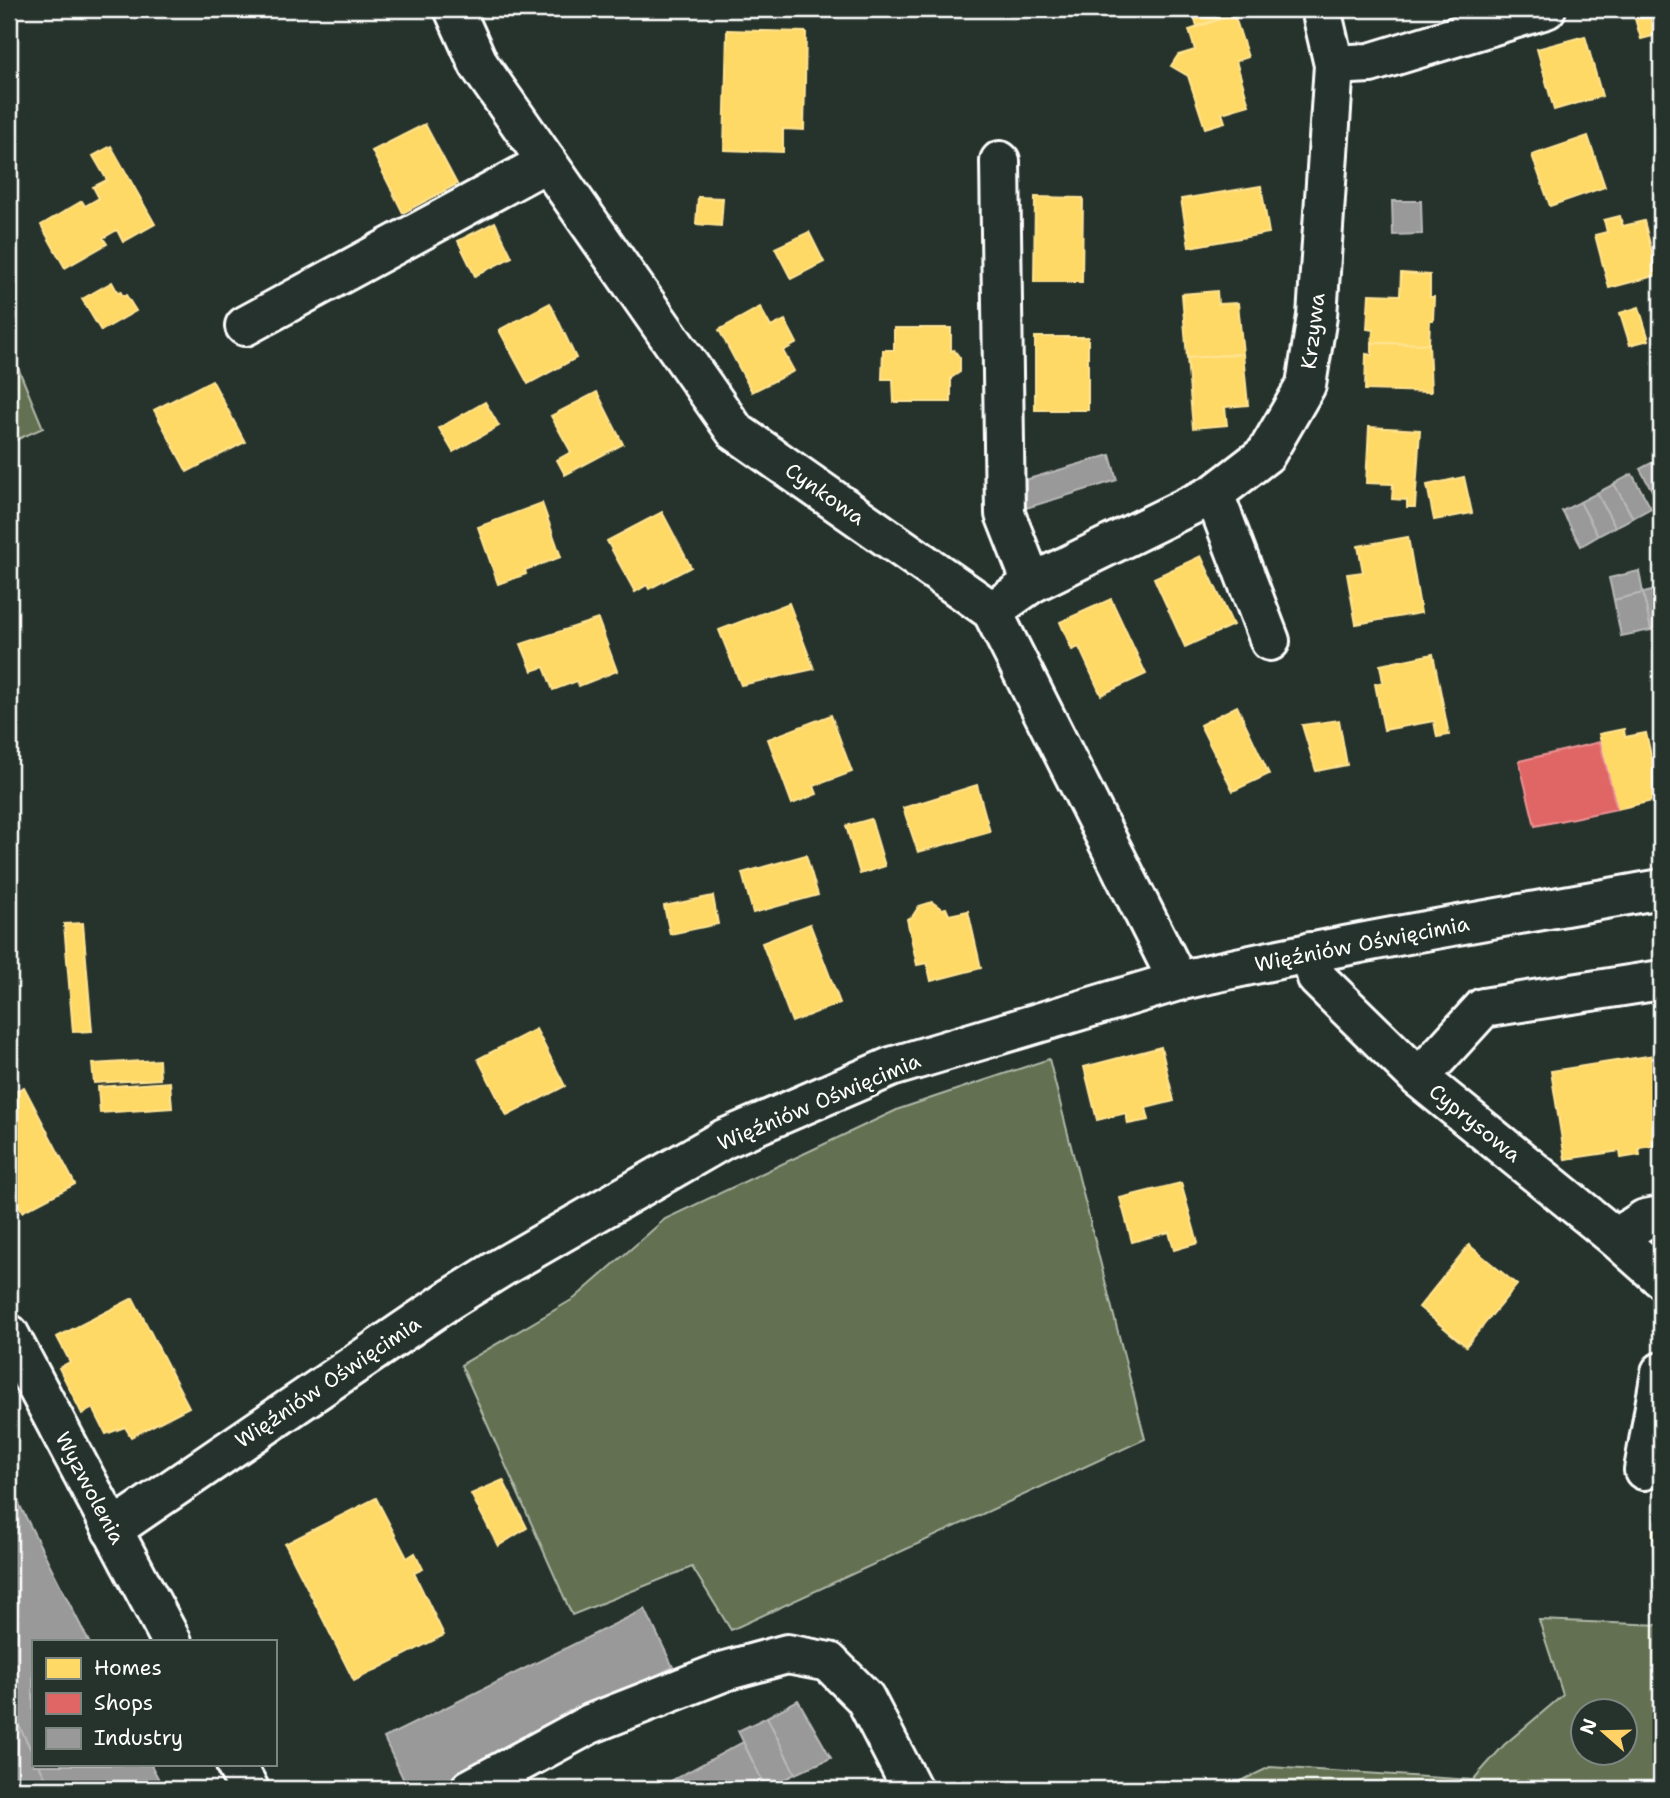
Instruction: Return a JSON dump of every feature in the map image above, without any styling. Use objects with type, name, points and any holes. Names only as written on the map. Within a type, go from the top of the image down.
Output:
[{"type":"street","name":"Cynkowa","points":[[454,9],[479,65],[735,431],[992,611],[1178,981]]},
{"type":"street","name":"Krzywa","points":[[992,611],[1032,583],[1214,494],[1266,454],[1306,385],[1317,316],[1334,65],[1321,9]]},
{"type":"street","points":[[1334,65],[1370,63],[1546,9]]},
{"type":"street","points":[[1000,161],[1005,514],[1032,583]]},
{"type":"street","points":[[245,327],[547,162]]},
{"type":"street","points":[[1214,494],[1270,641]]},
{"type":"street","name":"Więźniów Oświęcimia","points":[[112,1530],[449,1300],[502,1267],[724,1139],[891,1068],[1178,981],[1310,952],[1661,889]]},
{"type":"street","name":"Cyprysowa","points":[[1310,952],[1317,978],[1419,1078],[1616,1238],[1661,1278]]},
{"type":"street","points":[[1419,1078],[1483,1007],[1661,981]]},
{"type":"street","points":[[1616,1238],[1645,1219],[1661,1216]]},
{"type":"street","name":"Wyzwolenia","points":[[9,1334],[171,1640]]},
{"type":"street","points":[[1644,1470],[1661,1372]]},
{"type":"street","points":[[480,1787],[590,1724],[725,1671],[788,1654],[829,1662],[865,1698],[912,1789]]},
{"type":"street","points":[[237,1766],[249,1789]]},
{"type":"green space","points":[[9,346],[43,428],[9,443]]},
{"type":"green space","points":[[1049,1059],[1145,1439],[731,1630],[692,1567],[572,1615],[461,1365],[575,1298],[665,1219],[899,1109]]},
{"type":"green space","points":[[1539,1620],[1661,1625],[1661,1789],[1224,1789],[1270,1767],[1473,1780],[1504,1745],[1563,1695]]},
{"type":"building: Homes","points":[[1192,9],[1244,9],[1245,11],[1197,26]]},
{"type":"building: Homes","points":[[1661,11],[1661,34],[1641,39],[1635,19]]},
{"type":"building: Homes","points":[[1234,14],[1248,57],[1236,61],[1249,105],[1222,113],[1225,122],[1205,128],[1188,76],[1171,66],[1178,55],[1195,50],[1189,30]]},
{"type":"building: Homes","points":[[727,30],[806,32],[804,130],[783,129],[783,152],[724,150]]},
{"type":"building: Homes","points":[[1585,36],[1602,96],[1554,110],[1537,49]]},
{"type":"building: Homes","points":[[425,124],[457,184],[403,213],[372,151]]},
{"type":"building: Homes","points":[[1588,136],[1605,187],[1550,206],[1532,155]]},
{"type":"building: Homes","points":[[111,146],[155,224],[123,242],[117,230],[103,238],[107,244],[65,268],[41,225],[82,201],[85,206],[99,198],[93,187],[107,180],[93,156]]},
{"type":"building: Homes","points":[[1261,186],[1269,233],[1189,247],[1181,199]]},
{"type":"building: Homes","points":[[698,197],[723,198],[721,226],[696,224]]},
{"type":"building: Homes","points":[[1035,197],[1083,198],[1082,282],[1034,282]]},
{"type":"building: Homes","points":[[1620,216],[1623,226],[1644,221],[1658,275],[1609,288],[1595,235],[1607,232],[1604,220]]},
{"type":"building: Homes","points":[[495,222],[512,257],[475,276],[458,241]]},
{"type":"building: Homes","points":[[809,232],[824,262],[791,279],[775,248]]},
{"type":"building: Homes","points":[[1401,273],[1430,275],[1430,297],[1434,297],[1429,344],[1372,343],[1373,330],[1367,329],[1369,294],[1400,295]]},
{"type":"building: Homes","points":[[112,282],[118,293],[120,291],[123,296],[126,295],[136,311],[101,331],[82,299]]},
{"type":"building: Homes","points":[[1217,291],[1218,304],[1238,303],[1243,354],[1187,358],[1182,294]]},
{"type":"building: Homes","points":[[550,303],[576,358],[528,384],[499,330]]},
{"type":"building: Homes","points":[[760,307],[771,327],[785,320],[797,343],[783,351],[794,371],[752,392],[719,330]]},
{"type":"building: Homes","points":[[1639,307],[1649,340],[1630,345],[1620,313]]},
{"type":"building: Homes","points":[[894,328],[951,328],[951,351],[954,350],[960,358],[960,372],[951,378],[951,402],[894,402],[893,379],[882,379],[883,350],[894,350]]},
{"type":"building: Homes","points":[[1035,337],[1088,337],[1088,410],[1035,410]]},
{"type":"building: Homes","points":[[1372,343],[1429,344],[1431,392],[1365,390],[1366,354],[1372,355]]},
{"type":"building: Homes","points":[[1243,354],[1248,405],[1225,407],[1227,425],[1193,428],[1187,358]]},
{"type":"building: Homes","points":[[212,380],[245,442],[187,472],[154,410]]},
{"type":"building: Homes","points":[[597,392],[623,444],[565,475],[557,460],[571,452],[551,416]]},
{"type":"building: Homes","points":[[485,402],[499,426],[453,452],[439,428]]},
{"type":"building: Homes","points":[[1369,427],[1420,430],[1415,507],[1407,507],[1407,500],[1392,499],[1393,484],[1366,483]]},
{"type":"building: Homes","points":[[1464,477],[1472,513],[1434,520],[1427,485]]},
{"type":"building: Homes","points":[[542,503],[561,557],[525,570],[526,574],[498,584],[478,527]]},
{"type":"building: Homes","points":[[662,512],[691,567],[649,589],[647,585],[635,592],[607,541]]},
{"type":"building: Homes","points":[[1408,537],[1421,613],[1356,624],[1347,574],[1363,572],[1358,546]]},
{"type":"building: Homes","points":[[1201,556],[1233,625],[1185,647],[1154,578]]},
{"type":"building: Homes","points":[[1111,599],[1146,674],[1101,695],[1079,647],[1072,650],[1060,622]]},
{"type":"building: Homes","points":[[789,603],[814,669],[741,685],[719,630]]},
{"type":"building: Homes","points":[[598,619],[617,671],[579,686],[577,681],[553,690],[544,667],[532,671],[521,644]]},
{"type":"building: Homes","points":[[1433,654],[1449,735],[1437,737],[1434,721],[1384,730],[1375,684],[1383,682],[1380,665]]},
{"type":"building: Homes","points":[[1237,706],[1269,774],[1233,791],[1200,725]]},
{"type":"building: Homes","points":[[831,715],[852,772],[814,786],[817,794],[792,804],[768,739]]},
{"type":"building: Homes","points":[[1339,720],[1347,765],[1316,771],[1302,725]]},
{"type":"building: Homes","points":[[1624,729],[1625,737],[1646,733],[1661,799],[1617,809],[1599,734]]},
{"type":"building: Homes","points":[[977,785],[990,832],[918,852],[903,808]]},
{"type":"building: Homes","points":[[871,819],[885,866],[860,874],[846,826]]},
{"type":"building: Homes","points":[[806,855],[818,895],[753,913],[742,873]]},
{"type":"building: Homes","points":[[713,896],[718,924],[670,934],[664,906]]},
{"type":"building: Homes","points":[[932,902],[942,909],[946,908],[949,915],[968,911],[981,968],[931,981],[927,963],[917,965],[907,919],[912,917],[919,906]]},
{"type":"building: Homes","points":[[83,923],[92,1031],[73,1032],[64,924]]},
{"type":"building: Homes","points":[[810,924],[840,1003],[792,1022],[762,943]]},
{"type":"building: Homes","points":[[536,1029],[565,1086],[507,1116],[478,1059]]},
{"type":"building: Homes","points":[[1161,1047],[1174,1101],[1146,1108],[1149,1120],[1128,1124],[1126,1113],[1097,1120],[1084,1067]]},
{"type":"building: Homes","points":[[1661,1054],[1661,1145],[1639,1148],[1640,1155],[1621,1158],[1620,1151],[1565,1159],[1551,1071]]},
{"type":"building: Homes","points":[[159,1060],[160,1079],[94,1083],[92,1064]]},
{"type":"building: Homes","points":[[170,1082],[172,1108],[100,1113],[98,1087]]},
{"type":"building: Homes","points":[[24,1087],[75,1184],[22,1212],[9,1187],[9,1094]]},
{"type":"building: Homes","points":[[1181,1183],[1198,1243],[1174,1250],[1169,1232],[1132,1242],[1120,1198]]},
{"type":"building: Homes","points":[[1469,1245],[1517,1285],[1466,1346],[1419,1307]]},
{"type":"building: Homes","points":[[133,1298],[189,1407],[131,1437],[125,1427],[106,1434],[93,1408],[82,1414],[59,1368],[70,1362],[57,1337]]},
{"type":"building: Homes","points":[[503,1480],[527,1528],[498,1546],[471,1494]]},
{"type":"building: Homes","points":[[376,1498],[407,1558],[415,1553],[423,1569],[414,1573],[444,1635],[354,1681],[285,1544]]},
{"type":"building: Homes","points":[[1653,1529],[1661,1529],[1661,1598],[1655,1598]]},
{"type":"building: Shops","points":[[1600,742],[1617,809],[1535,826],[1519,761]]},
{"type":"building: Industry","points":[[464,9],[494,9],[495,13],[466,19]]},
{"type":"building: Industry","points":[[1392,201],[1421,201],[1422,234],[1393,235]]},
{"type":"building: Industry","points":[[1110,455],[1117,480],[1023,509],[1015,483]]},
{"type":"building: Industry","points":[[1657,460],[1661,467],[1659,503],[1640,469]]},
{"type":"building: Industry","points":[[1632,474],[1651,508],[1633,518],[1614,484]]},
{"type":"building: Industry","points":[[1614,484],[1633,518],[1615,527],[1597,493]]},
{"type":"building: Industry","points":[[1597,493],[1615,527],[1598,536],[1580,502]]},
{"type":"building: Industry","points":[[1580,502],[1598,536],[1581,546],[1562,511]]},
{"type":"building: Industry","points":[[1639,571],[1643,593],[1614,600],[1609,578]]},
{"type":"building: Industry","points":[[1661,589],[1661,628],[1651,630],[1643,593]]},
{"type":"building: Industry","points":[[1643,593],[1651,630],[1621,636],[1614,600]]},
{"type":"building: Industry","points":[[9,1484],[88,1640],[32,1640],[32,1752],[9,1706]]},
{"type":"building: Industry","points":[[645,1609],[673,1667],[430,1789],[408,1789],[384,1738]]},
{"type":"building: Industry","points":[[798,1700],[831,1758],[795,1774],[767,1717]]},
{"type":"building: Industry","points":[[9,1706],[32,1752],[32,1766],[40,1766],[51,1789],[9,1789]]},
{"type":"building: Industry","points":[[767,1717],[795,1774],[766,1789],[738,1731]]},
{"type":"building: Industry","points":[[743,1742],[766,1789],[656,1789]]},
{"type":"building: Industry","points":[[40,1766],[152,1766],[164,1789],[51,1789]]}]
